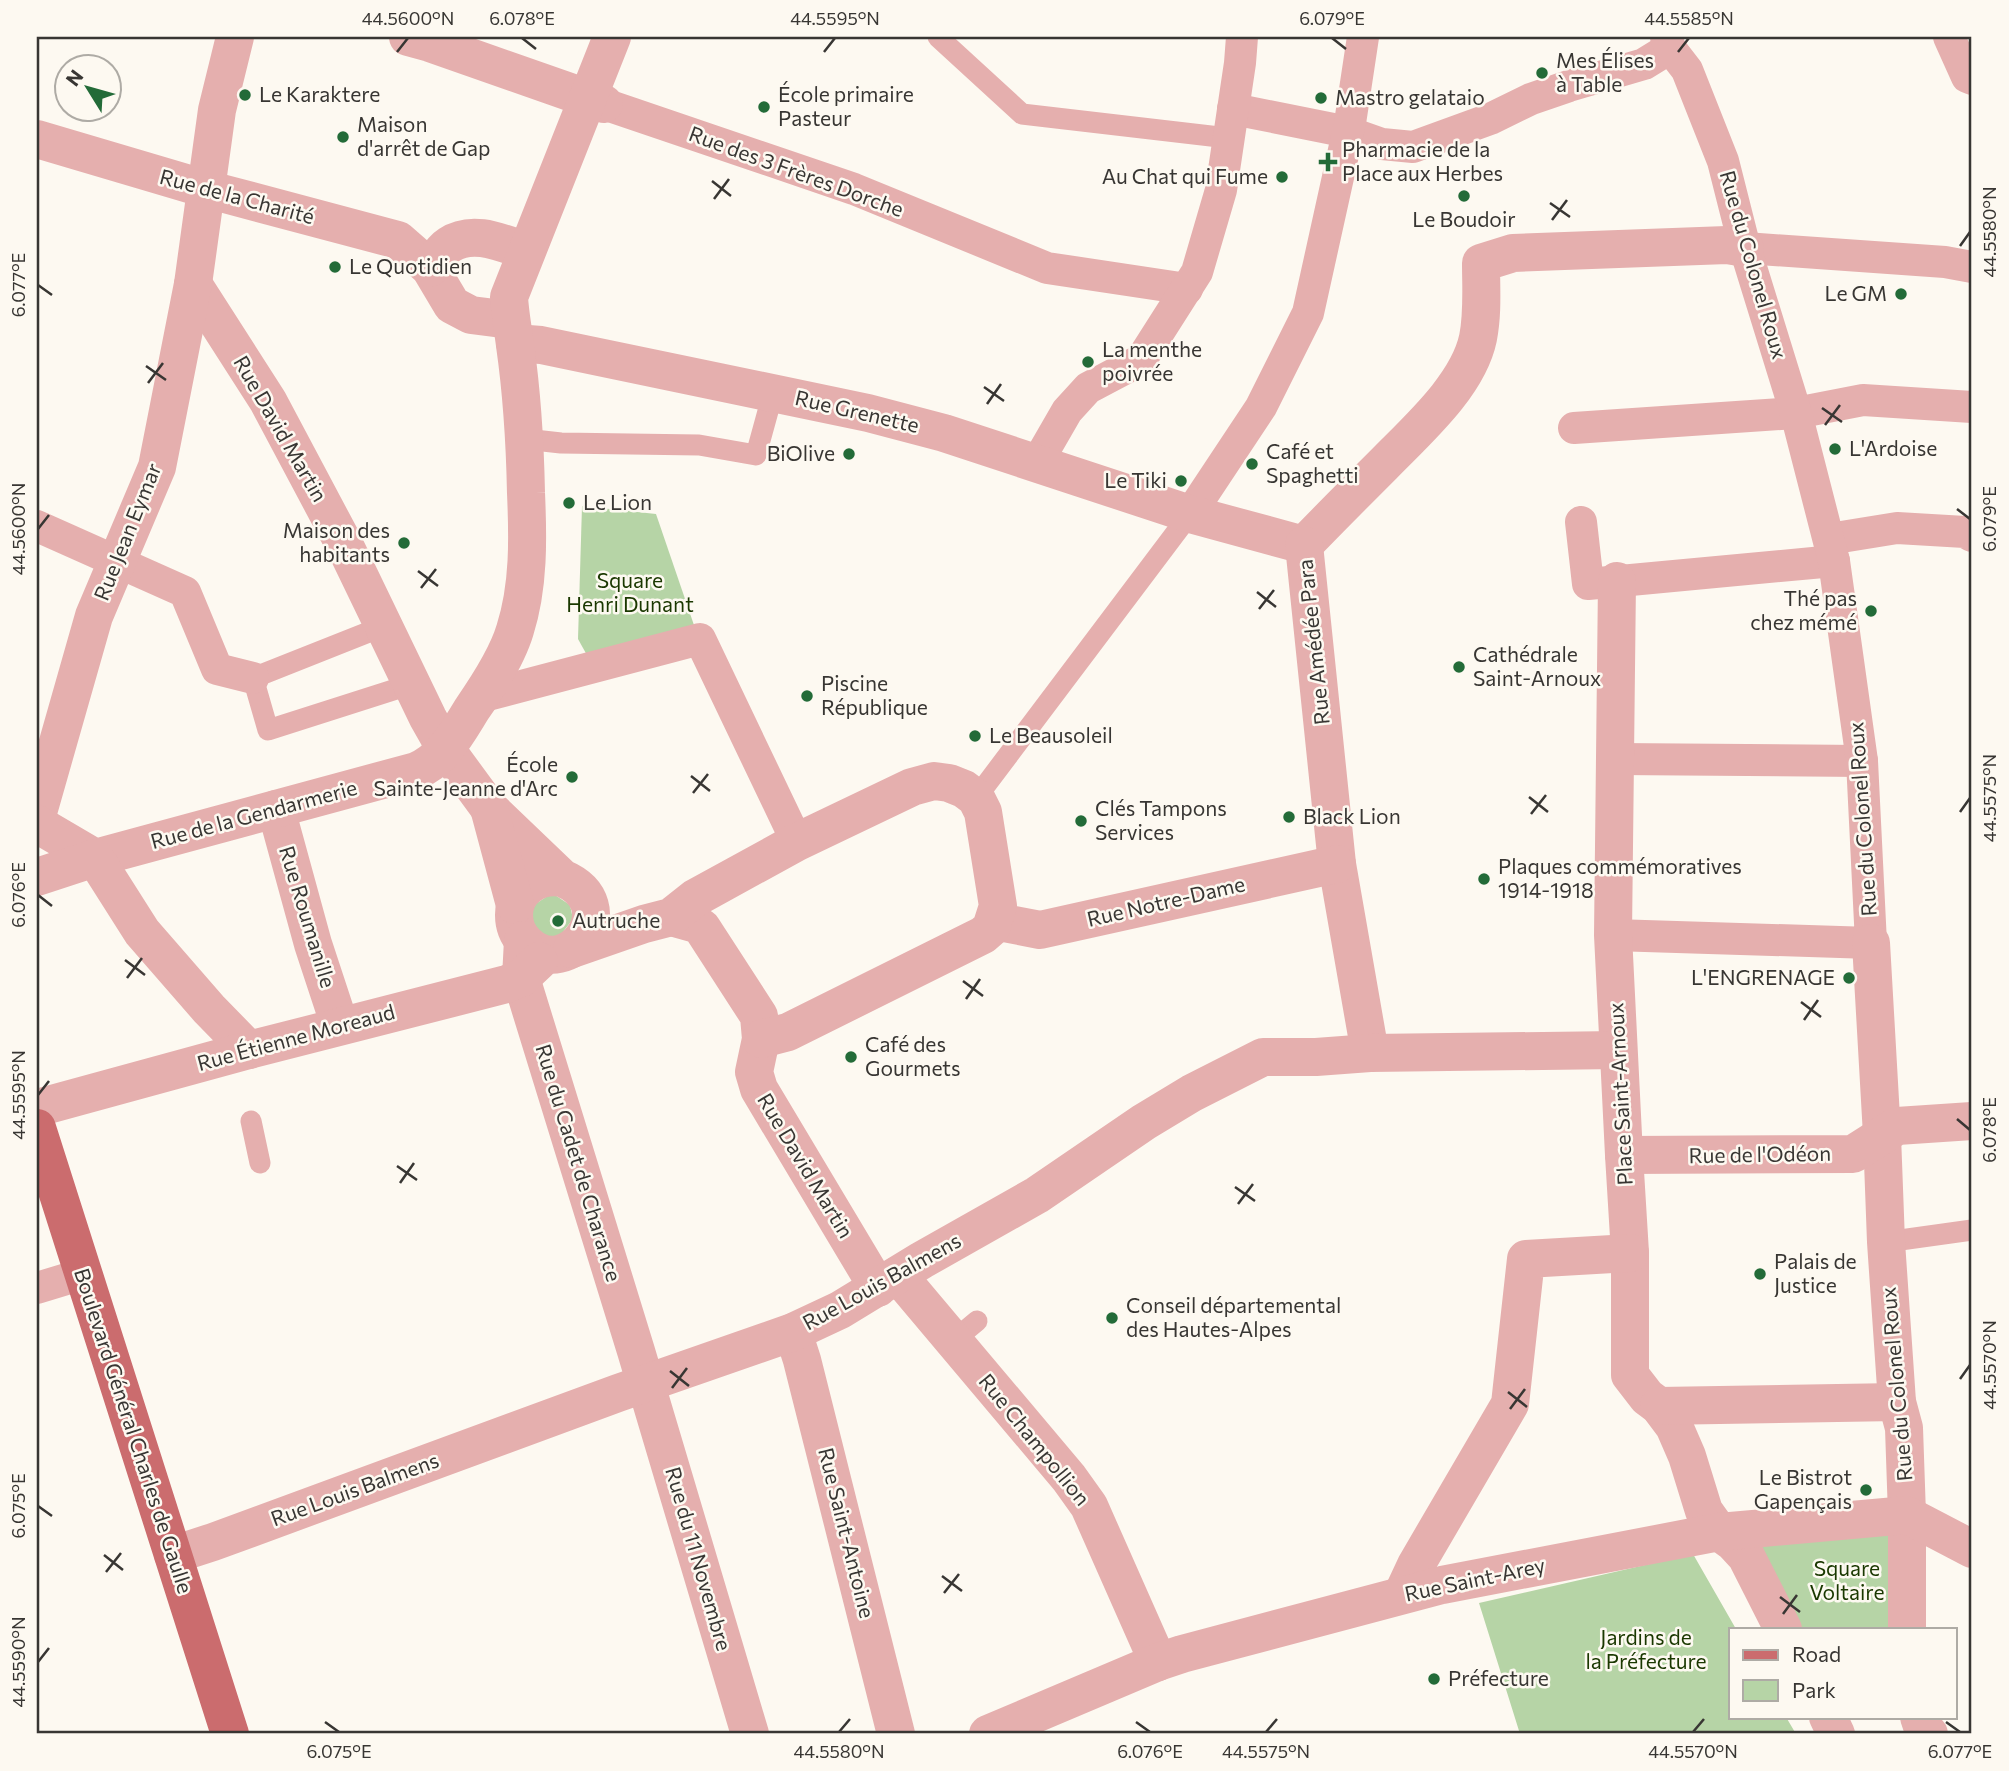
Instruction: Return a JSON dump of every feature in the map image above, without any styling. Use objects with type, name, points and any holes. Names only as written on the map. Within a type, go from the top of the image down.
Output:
[{"type":"main road","name":"Boulevard Général Charles de Gaulle","points":[[37,1128],[230,1734]]},
{"type":"street","name":"Rue Jean Eymar","points":[[37,816],[94,616],[157,467],[193,284],[217,110],[235,37]]},
{"type":"street","name":"Rue des 3 Frères Dorche","points":[[408,37],[854,189],[1047,268],[1187,289]]},
{"type":"street","name":"Rue de la Gendarmerie","points":[[37,877],[95,858],[429,766],[445,748],[480,697],[515,631],[524,588],[527,528],[525,439],[509,297],[545,204],[595,102],[612,37]]},
{"type":"street","points":[[1037,463],[1067,411],[1088,388],[1141,360],[1197,272],[1220,190],[1242,37]]},
{"type":"street","points":[[1190,514],[1261,407],[1308,313],[1348,132],[1363,37]]},
{"type":"street","points":[[1949,37],[1967,77],[1972,79]]},
{"type":"street","points":[[1231,124],[1348,132],[1381,144],[1413,147],[1490,119],[1531,99],[1644,64],[1668,42]]},
{"type":"street","name":"Rue du Colonel Roux","points":[[1668,42],[1687,70],[1723,161],[1745,248],[1796,413],[1832,550],[1862,761],[1886,1242],[1897,1402],[1904,1428],[1907,1628]]},
{"type":"street","name":"Rue de la Charité","points":[[37,139],[206,189],[398,240],[430,268],[453,305],[471,316],[513,331]]},
{"type":"street","points":[[430,268],[448,246],[464,240],[483,237],[526,251]]},
{"type":"street","name":"Rue Amédée Para","points":[[1338,864],[1304,545],[1421,426],[1469,364],[1478,339],[1481,263],[1513,253],[1727,245],[1745,248]]},
{"type":"street","points":[[1745,248],[1971,262]]},
{"type":"street","name":"Rue David Martin","points":[[193,284],[268,401],[344,544],[445,748],[489,808],[575,889],[657,921],[696,924],[708,935],[759,1016],[761,1039],[754,1072],[759,1089],[888,1281]]},
{"type":"street","name":"Rue Grenette","points":[[513,331],[541,345],[919,426],[1190,514],[1304,545]]},
{"type":"street","points":[[1574,428],[1796,413],[1863,400],[1972,407]]},
{"type":"street","points":[[1581,522],[1588,584],[1832,550],[1897,528],[1965,532],[1972,536]]},
{"type":"street","points":[[37,526],[185,592],[217,669],[253,678]]},
{"type":"street","name":"Place Saint-Arnoux","points":[[1617,581],[1613,935],[1630,1253],[1630,1376],[1674,1426],[1687,1456],[1704,1511],[1719,1532],[1746,1556],[1782,1628]]},
{"type":"street","points":[[480,697],[699,639],[797,842]]},
{"type":"street","points":[[1616,759],[1862,761]]},
{"type":"street","points":[[536,945],[657,921],[797,842],[912,787],[934,781],[949,783],[976,798],[983,812],[998,898],[991,929],[789,1032],[761,1039]]},
{"type":"street","name":"Rue du Cadet de Charance","points":[[489,808],[536,945],[646,1384]]},
{"type":"street","name":"Rue Roumanille","points":[[276,809],[313,944],[340,1026]]},
{"type":"street","points":[[37,824],[95,858],[142,932],[209,1009],[240,1058]]},
{"type":"street","points":[[1338,864],[1370,1053]]},
{"type":"street","name":"Rue Notre-Dame","points":[[994,921],[1040,930],[1338,864]]},
{"type":"street","points":[[552,876],[575,889],[592,911],[591,922],[581,942],[536,945],[525,888],[533,882],[552,876]]},
{"type":"street","points":[[1613,935],[1870,928]]},
{"type":"street","name":"Rue Étienne Moreaud","points":[[37,1108],[240,1058],[340,1026],[507,984],[536,945]]},
{"type":"street","name":"Rue Louis Balmens","points":[[173,1555],[793,1332],[840,1310],[1037,1195],[1144,1122],[1192,1093],[1263,1057],[1618,1050]]},
{"type":"street","name":"Rue de l'Odéon","points":[[1624,1156],[1853,1154],[1897,1126],[1972,1121]]},
{"type":"street","points":[[1402,1595],[1416,1565],[1510,1404],[1526,1259],[1630,1253]]},
{"type":"street","points":[[37,1288],[83,1274]]},
{"type":"street","name":"Rue Champollion","points":[[888,1281],[965,1331],[1089,1506],[1158,1662]]},
{"type":"street","name":"Rue Saint-Antoine","points":[[793,1332],[896,1734]]},
{"type":"street","name":"Rue du 11 Novembre","points":[[646,1384],[750,1734]]},
{"type":"street","points":[[1659,1406],[1897,1402]]},
{"type":"street","points":[[1907,1514],[1972,1549]]},
{"type":"street","name":"Rue Saint-Arey","points":[[988,1734],[1158,1662],[1443,1585],[1719,1532],[1907,1514]]},
{"type":"street","points":[[1919,1718],[1929,1734]]},
{"type":"lane","points":[[938,37],[1022,114],[1231,124]]},
{"type":"lane","points":[[525,439],[561,443],[699,445],[756,455],[774,393]]},
{"type":"lane","points":[[976,798],[1190,514]]},
{"type":"lane","points":[[384,626],[253,678],[268,730],[412,684]]},
{"type":"lane","points":[[251,1121],[260,1163]]},
{"type":"lane","points":[[1886,1242],[1972,1230]]},
{"type":"green space","name":"Square Henri Dunant","points":[[582,506],[656,514],[696,631],[588,657],[578,639]]},
{"type":"green space","points":[[552,893],[570,905],[573,919],[559,937],[537,935],[528,909]]},
{"type":"green space","name":"Square Voltaire","points":[[1899,1521],[1897,1628],[1798,1628],[1758,1547]]},
{"type":"green space","name":"Jardins de la Préfecture","points":[[1693,1554],[1735,1628],[1729,1628],[1729,1718],[1787,1718],[1796,1734],[1520,1734],[1479,1603]]},
{"type":"place","name":"Mes Élises à Table","points":[[1542,73]]},
{"type":"place","name":"Le Karaktere","points":[[245,95]]},
{"type":"place","name":"Mastro gelataio","points":[[1321,98]]},
{"type":"place","name":"École primaire Pasteur","points":[[764,107]]},
{"type":"place","name":"Maison d'arrêt de Gap","points":[[343,137]]},
{"type":"place","name":"Pharmacie de la Place aux Herbes","points":[[1328,162]]},
{"type":"place","name":"Au Chat qui Fume","points":[[1282,177]]},
{"type":"place","name":"Le Boudoir","points":[[1464,196]]},
{"type":"place","name":"Le Quotidien","points":[[335,267]]},
{"type":"place","name":"Le GM","points":[[1901,294]]},
{"type":"place","name":"La menthe poivrée","points":[[1088,362]]},
{"type":"place","name":"L'Ardoise","points":[[1835,449]]},
{"type":"place","name":"BiOlive","points":[[849,454]]},
{"type":"place","name":"Café et Spaghetti","points":[[1252,464]]},
{"type":"place","name":"Le Tiki","points":[[1181,481]]},
{"type":"place","name":"Le Lion","points":[[569,503]]},
{"type":"place","name":"Maison des habitants","points":[[404,543]]},
{"type":"place","name":"Thé pas chez mémé","points":[[1871,611]]},
{"type":"place","name":"Cathédrale Saint-Arnoux","points":[[1459,667]]},
{"type":"place","name":"Piscine République","points":[[807,696]]},
{"type":"place","name":"Le Beausoleil","points":[[975,736]]},
{"type":"place","name":"École Sainte-Jeanne d'Arc","points":[[572,777]]},
{"type":"place","name":"Black Lion","points":[[1289,817]]},
{"type":"place","name":"Clés Tampons Services","points":[[1081,821]]},
{"type":"place","name":"Plaques commémoratives 1914-1918","points":[[1484,879]]},
{"type":"place","name":"Autruche","points":[[558,921]]},
{"type":"place","name":"L'ENGRENAGE","points":[[1849,978]]},
{"type":"place","name":"Café des Gourmets","points":[[851,1057]]},
{"type":"place","name":"Palais de Justice","points":[[1760,1274]]},
{"type":"place","name":"Conseil départemental des Hautes-Alpes","points":[[1112,1318]]},
{"type":"place","name":"Le Bistrot Gapençais","points":[[1866,1490]]},
{"type":"place","name":"Préfecture","points":[[1434,1679]]}]
